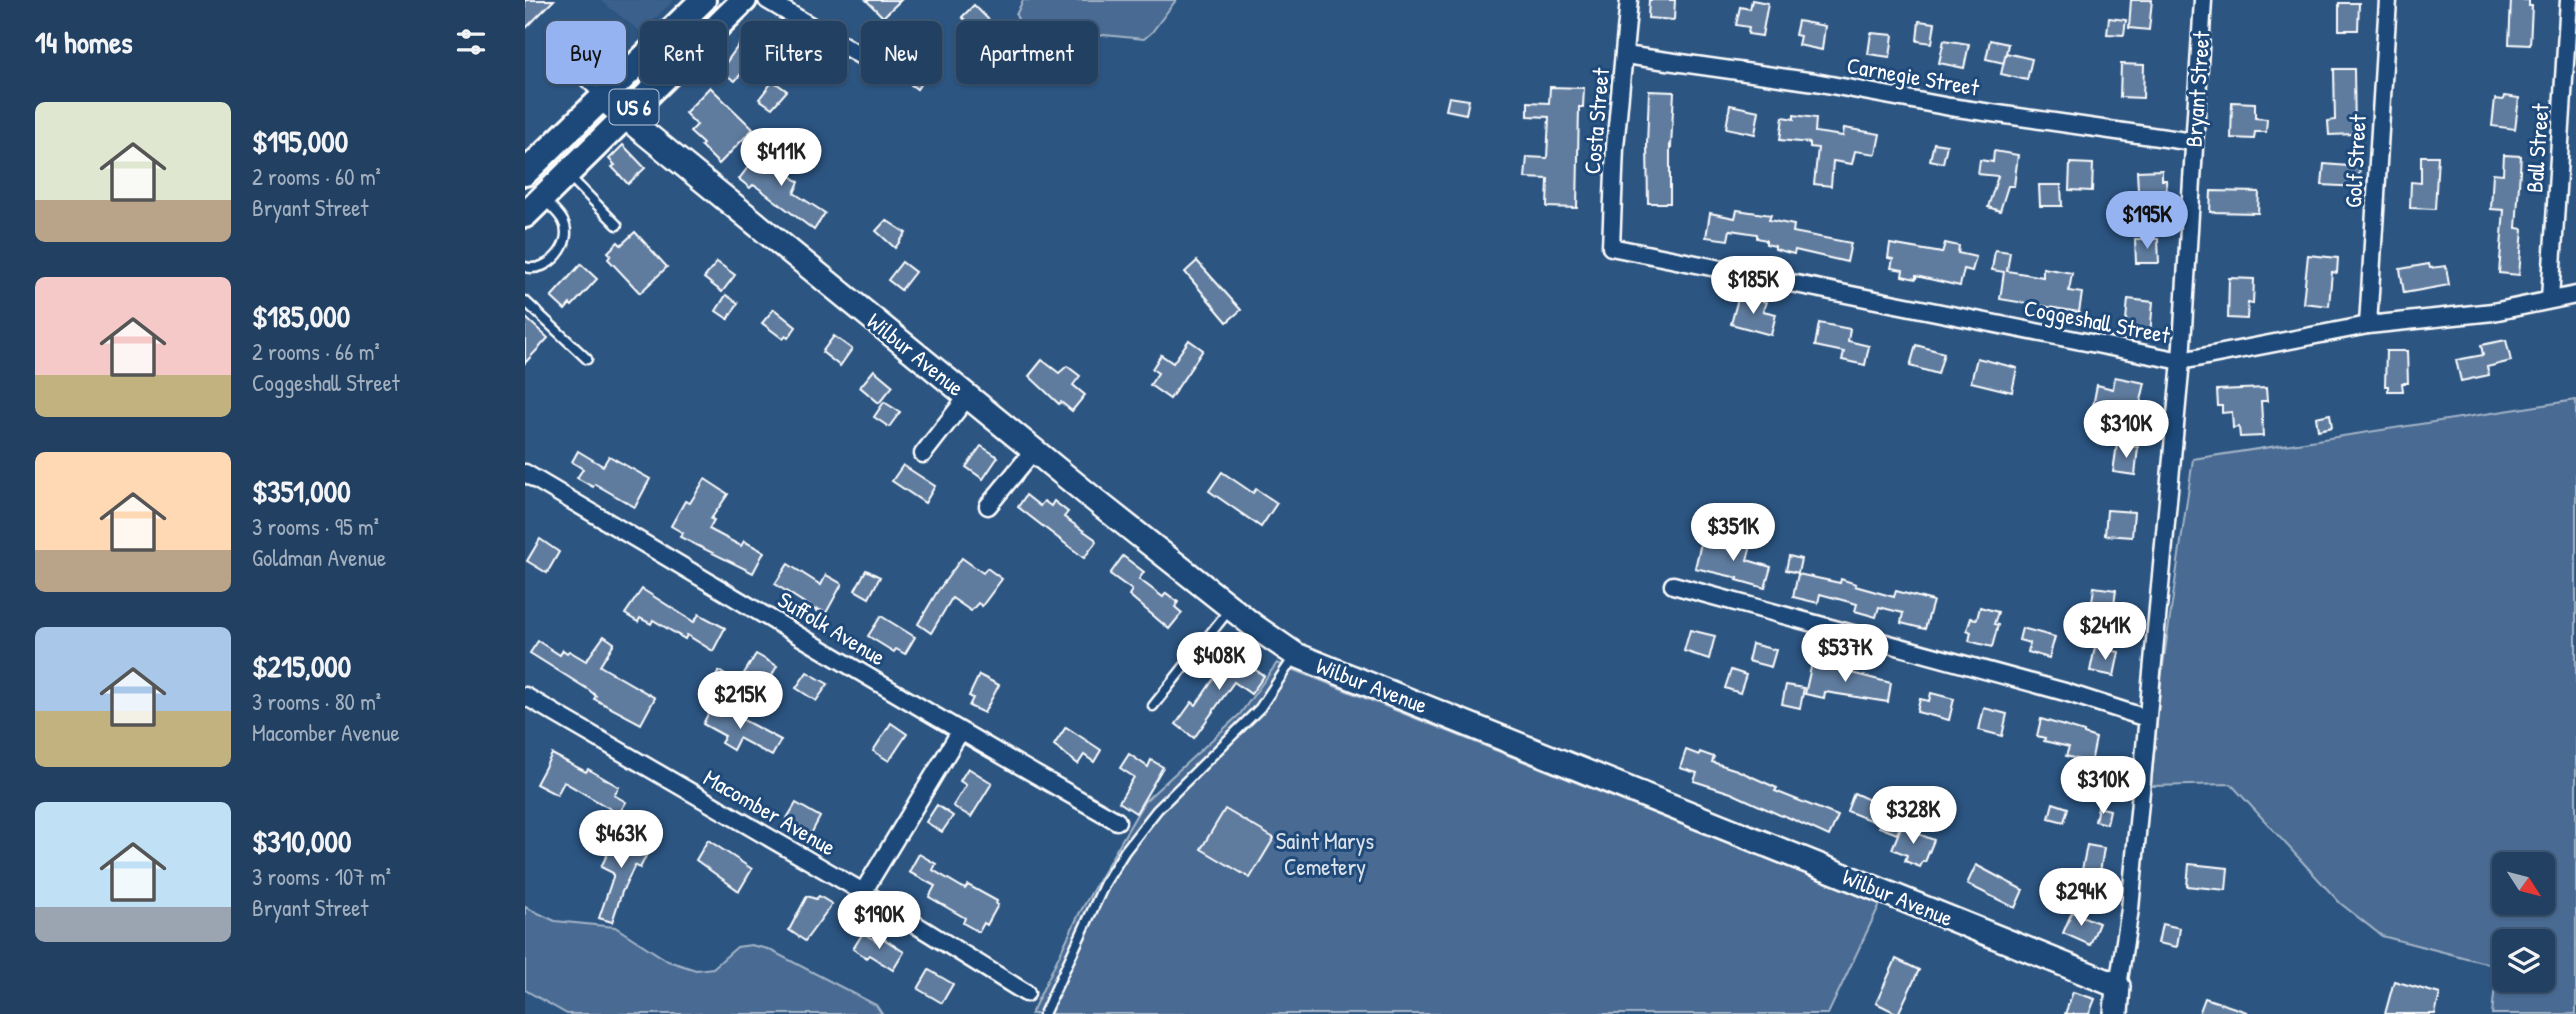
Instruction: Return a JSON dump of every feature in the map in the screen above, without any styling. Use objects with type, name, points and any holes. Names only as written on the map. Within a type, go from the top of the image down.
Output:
[{"type":"main road","name":"US 6","points":[[525,173],[703,0]]},
{"type":"main road","name":"US 6","points":[[534,206],[744,0]]},
{"type":"street","points":[[767,0],[861,56]]},
{"type":"street","name":"Costa Street","points":[[1611,247],[1615,147],[1629,0]]},
{"type":"street","name":"Bryant Street","points":[[2116,1014],[2130,909],[2181,361],[2203,0]]},
{"type":"street","name":"Golf Street","points":[[2368,325],[2388,0]]},
{"type":"street","name":"Ball Street","points":[[2550,299],[2569,0]]},
{"type":"street","name":"Carnegie Street","points":[[1625,55],[1815,82],[1950,107],[2193,142]]},
{"type":"street","name":"Wilbur Avenue","points":[[602,98],[1034,450],[1231,608],[1296,655],[2118,986]]},
{"type":"street","name":"Coggeshall Street","points":[[1611,247],[2181,361],[2368,325],[2493,312],[2576,295]]},
{"type":"street","points":[[923,454],[968,396]]},
{"type":"street","points":[[988,506],[1034,450]]},
{"type":"street","name":"Suffolk Avenue","points":[[525,473],[839,657],[960,732],[1117,821]]},
{"type":"street","points":[[1673,585],[2065,692],[2147,718]]},
{"type":"street","name":"Macomber Avenue","points":[[525,696],[863,892],[1025,993]]},
{"type":"street","points":[[863,892],[960,732]]},
{"type":"lane","points":[[587,84],[602,98]]},
{"type":"lane","points":[[567,174],[617,225]]},
{"type":"lane","points":[[525,267],[529,269],[545,266],[558,254],[566,240],[564,222],[534,206]]},
{"type":"lane","points":[[525,301],[587,359]]},
{"type":"lane","points":[[1153,706],[1231,608]]},
{"type":"lane","points":[[1044,1014],[1105,883],[1125,851],[1166,801],[1260,708],[1296,655]]},
{"type":"shaded area","points":[[600,0],[674,0],[652,21],[640,21],[640,31]]},
{"type":"green space","points":[[1023,0],[1176,0],[1144,39],[1098,36],[1098,21],[1019,21],[1016,15]]},
{"type":"green space","points":[[2576,400],[2576,1014],[2492,1014],[2494,992],[2555,992],[2555,929],[2492,929],[2492,965],[2382,936],[2340,903],[2231,784],[2151,786],[2162,672],[2193,459]]},
{"type":"green space","name":"Saint Marys Cemetery","points":[[1277,663],[1880,904],[1828,1014],[1031,1014],[1079,914],[1144,802],[1240,714]]},
{"type":"green space","points":[[525,907],[555,921],[615,927],[668,961],[696,970],[713,968],[737,947],[751,945],[768,949],[876,1005],[882,1014],[567,1014],[525,990]]},
{"type":"building","points":[[525,0],[554,0],[525,29]]},
{"type":"building","points":[[866,0],[901,0],[883,17]]},
{"type":"building","points":[[1649,0],[1675,0],[1674,20],[1648,18]]},
{"type":"building","points":[[1752,0],[1768,3],[1762,36],[1748,34],[1749,27],[1736,25],[1740,7],[1750,9]]},
{"type":"building","points":[[2131,0],[2152,0],[2149,30],[2129,28]]},
{"type":"building","points":[[2511,0],[2529,0],[2529,6],[2532,6],[2530,45],[2509,44]]},
{"type":"building","points":[[2339,3],[2359,3],[2358,30],[2339,30]]},
{"type":"building","points":[[974,5],[990,21],[966,21],[962,17]]},
{"type":"building","points":[[2109,18],[2126,20],[2124,35],[2107,34]]},
{"type":"building","points":[[1798,21],[1825,26],[1822,50],[1798,45],[1800,36],[1795,35]]},
{"type":"building","points":[[1919,21],[1935,23],[1932,43],[1917,41]]},
{"type":"building","points":[[1871,33],[1893,35],[1890,57],[1868,54]]},
{"type":"building","points":[[1944,40],[1969,44],[1964,68],[1939,63]]},
{"type":"building","points":[[1990,40],[2008,44],[2004,63],[1986,59]]},
{"type":"building","points":[[741,42],[741,74],[735,81],[727,76],[727,61]]},
{"type":"building","points":[[2006,53],[2032,59],[2027,80],[2001,74]]},
{"type":"building","points":[[2121,64],[2144,65],[2143,98],[2120,97]]},
{"type":"building","points":[[2334,69],[2354,69],[2355,134],[2329,135],[2328,121],[2335,120]]},
{"type":"building","points":[[771,84],[777,84],[787,91],[772,108],[759,99]]},
{"type":"building","points":[[710,87],[753,129],[719,164],[690,132],[697,125],[685,113]]},
{"type":"building","points":[[1550,87],[1584,88],[1583,107],[1579,107],[1577,208],[1547,207],[1548,179],[1525,178],[1527,157],[1547,158],[1549,117],[1528,116],[1528,102],[1549,103]]},
{"type":"building","points":[[1649,91],[1674,92],[1670,203],[1648,203]]},
{"type":"building","points":[[2504,96],[2519,98],[2515,129],[2492,126],[2495,99],[2503,100]]},
{"type":"building","points":[[1449,97],[1469,100],[1466,114],[1446,110]]},
{"type":"building","points":[[2232,102],[2255,103],[2255,118],[2267,119],[2266,132],[2255,132],[2254,139],[2231,138]]},
{"type":"building","points":[[1730,105],[1759,111],[1755,134],[1726,128]]},
{"type":"building","points":[[1794,115],[1816,118],[1815,132],[1843,136],[1844,128],[1880,134],[1876,154],[1855,151],[1852,164],[1833,161],[1831,186],[1814,184],[1818,148],[1810,147],[1810,143],[1780,140],[1783,117],[1794,119]]},
{"type":"building","points":[[1934,143],[1947,145],[1943,163],[1930,160]]},
{"type":"building","points":[[623,145],[645,168],[628,184],[612,167],[615,165],[609,159]]},
{"type":"building","points":[[1994,151],[2018,155],[2014,186],[2008,186],[2000,211],[1988,207],[1998,176],[1978,174],[1980,160],[1993,162]]},
{"type":"building","points":[[769,152],[792,169],[788,174],[799,182],[794,193],[825,213],[814,230],[757,187],[753,185],[750,188],[739,179],[758,154],[764,159]]},
{"type":"building","points":[[2504,155],[2521,156],[2516,228],[2523,229],[2519,275],[2499,273],[2504,210],[2491,209],[2493,173],[2503,174]]},
{"type":"building","points":[[2421,156],[2438,156],[2435,209],[2410,208],[2411,182],[2421,183]]},
{"type":"building","points":[[2070,163],[2093,164],[2092,191],[2069,190]]},
{"type":"building","points":[[2324,164],[2360,167],[2358,187],[2322,185]]},
{"type":"building","points":[[2162,170],[2167,195],[2159,195],[2160,208],[2139,209],[2137,171]]},
{"type":"building","points":[[2039,185],[2061,185],[2062,206],[2040,206]]},
{"type":"building","points":[[2211,191],[2259,192],[2258,213],[2210,212]]},
{"type":"building","points":[[1737,210],[1771,215],[1769,220],[1794,225],[1793,232],[1851,243],[1847,262],[1795,250],[1794,254],[1775,249],[1775,246],[1766,244],[1766,240],[1757,238],[1757,234],[1730,230],[1728,240],[1706,237],[1710,213],[1735,218]]},
{"type":"building","points":[[886,220],[906,233],[895,248],[876,231]]},
{"type":"building","points":[[635,232],[667,267],[640,293],[608,259],[611,255],[608,252],[618,242],[621,245]]},
{"type":"building","points":[[2135,239],[2158,239],[2159,263],[2136,263]]},
{"type":"building","points":[[1945,243],[1959,246],[1958,253],[1976,257],[1972,271],[1964,269],[1960,286],[1916,276],[1916,279],[1902,276],[1903,270],[1891,268],[1893,259],[1888,258],[1890,244],[1942,253]]},
{"type":"building","points":[[1995,250],[2010,252],[2007,271],[2043,277],[2043,268],[2072,273],[2069,291],[2082,293],[2079,312],[2000,299],[2004,272],[1992,270]]},
{"type":"building","points":[[2308,255],[2338,258],[2337,273],[2332,272],[2329,306],[2303,303]]},
{"type":"building","points":[[1197,261],[1241,310],[1227,322],[1185,272]]},
{"type":"building","points":[[717,262],[735,275],[722,292],[704,278]]},
{"type":"building","points":[[902,262],[915,272],[901,290],[888,280]]},
{"type":"building","points":[[581,264],[597,279],[565,310],[551,297]]},
{"type":"building","points":[[2429,264],[2430,268],[2446,266],[2449,285],[2404,293],[2400,269]]},
{"type":"building","points":[[2229,278],[2254,279],[2253,304],[2248,303],[2247,319],[2228,318]]},
{"type":"building","points":[[726,295],[738,303],[728,319],[716,311]]},
{"type":"building","points":[[1739,295],[1766,302],[1763,311],[1776,314],[1771,335],[1731,324]]},
{"type":"building","points":[[2128,299],[2153,302],[2150,334],[2125,331]]},
{"type":"building","points":[[774,309],[796,327],[788,338],[786,336],[783,339],[762,323]]},
{"type":"building","points":[[525,317],[548,338],[525,363]]},
{"type":"building","points":[[1819,323],[1850,329],[1848,341],[1869,346],[1865,365],[1842,360],[1844,352],[1815,346]]},
{"type":"building","points":[[834,336],[852,349],[840,366],[822,352]]},
{"type":"building","points":[[1189,340],[1203,350],[1170,399],[1150,385],[1158,373],[1152,369],[1161,355],[1173,363]]},
{"type":"building","points":[[2506,340],[2511,361],[2487,367],[2489,375],[2461,381],[2456,360],[2483,355],[2481,345]]},
{"type":"building","points":[[1916,345],[1944,353],[1938,374],[1910,366]]},
{"type":"building","points":[[2386,351],[2407,351],[2408,383],[2402,383],[2403,391],[2388,391],[2388,386],[2385,386]]},
{"type":"building","points":[[1977,358],[2017,368],[2012,392],[1971,382]]},
{"type":"building","points":[[1042,360],[1059,373],[1067,366],[1080,376],[1073,385],[1085,395],[1072,411],[1061,402],[1059,404],[1029,376]]},
{"type":"building","points":[[874,370],[893,386],[879,403],[860,387]]},
{"type":"building","points":[[2115,377],[2145,383],[2139,409],[2112,404],[2111,409],[2093,406],[2097,385],[2113,389]]},
{"type":"building","points":[[2266,388],[2267,401],[2261,401],[2263,436],[2240,437],[2239,427],[2233,428],[2232,412],[2222,413],[2222,406],[2218,406],[2217,390]]},
{"type":"building","points":[[884,402],[900,412],[889,427],[874,417]]},
{"type":"building","points":[[2330,414],[2332,427],[2318,430],[2316,417]]},
{"type":"building","points":[[2117,444],[2138,447],[2135,475],[2113,472]]},
{"type":"building","points":[[981,446],[998,457],[983,479],[966,467]]},
{"type":"building","points":[[578,451],[603,466],[609,456],[650,479],[635,507],[595,484],[593,487],[577,478],[583,469],[572,462]]},
{"type":"building","points":[[903,465],[935,486],[925,503],[892,481]]},
{"type":"building","points":[[1222,472],[1253,493],[1256,489],[1277,503],[1261,527],[1209,491]]},
{"type":"building","points":[[705,479],[728,494],[711,519],[714,520],[709,529],[741,546],[744,541],[764,552],[753,573],[680,537],[683,533],[671,526],[685,501],[690,503]]},
{"type":"building","points":[[1026,495],[1040,506],[1044,501],[1051,506],[1054,501],[1068,512],[1064,517],[1095,539],[1096,542],[1084,558],[1018,507]]},
{"type":"building","points":[[2107,510],[2134,512],[2132,537],[2105,535]]},
{"type":"building","points":[[540,539],[559,552],[547,573],[527,561]]},
{"type":"building","points":[[1733,541],[1751,546],[1747,560],[1771,567],[1765,588],[1737,580],[1738,578],[1695,568],[1701,543],[1730,549]]},
{"type":"building","points":[[1123,556],[1144,572],[1139,579],[1163,597],[1166,593],[1178,602],[1175,607],[1182,613],[1169,629],[1129,595],[1132,590],[1110,574]]},
{"type":"building","points":[[1789,556],[1801,559],[1798,573],[1786,570]]},
{"type":"building","points":[[962,558],[983,573],[987,568],[1002,579],[982,606],[978,603],[971,611],[952,598],[931,633],[918,624]]},
{"type":"building","points":[[788,564],[821,585],[826,575],[842,584],[826,613],[818,609],[817,611],[775,584]]},
{"type":"building","points":[[866,570],[880,577],[869,598],[855,590]]},
{"type":"building","points":[[1798,574],[1840,583],[1841,579],[1856,584],[1855,586],[1894,597],[1896,591],[1933,601],[1925,629],[1901,623],[1903,613],[1879,607],[1876,617],[1855,611],[1857,604],[1820,594],[1818,603],[1793,597]]},
{"type":"building","points":[[2094,587],[2116,590],[2112,621],[2090,618]]},
{"type":"building","points":[[642,589],[694,622],[699,614],[725,628],[713,651],[687,635],[685,639],[653,620],[651,624],[640,618],[638,622],[625,614]]},
{"type":"building","points":[[1980,607],[1998,612],[1994,624],[1998,625],[1992,647],[1969,641],[1971,632],[1967,630],[1971,618],[1977,619]]},
{"type":"building","points":[[881,616],[915,637],[905,654],[896,649],[894,652],[868,636]]},
{"type":"building","points":[[2022,628],[2055,637],[2049,658],[2028,652],[2030,643],[2019,640]]},
{"type":"building","points":[[1690,630],[1715,636],[1709,659],[1684,651]]},
{"type":"building","points":[[604,636],[614,643],[600,666],[655,698],[641,724],[594,699],[596,696],[589,690],[530,653],[538,641],[560,655],[563,650],[567,653],[569,651],[586,661]]},
{"type":"building","points":[[1752,644],[1776,650],[1771,667],[1748,661]]},
{"type":"building","points":[[2095,647],[2119,652],[2114,676],[2090,671]]},
{"type":"building","points":[[1230,651],[1264,676],[1251,694],[1234,682],[1194,738],[1176,724],[1192,702],[1196,705]]},
{"type":"building","points":[[756,654],[777,666],[765,688],[743,675]]},
{"type":"building","points":[[1812,663],[1891,683],[1888,702],[1825,692],[1824,698],[1805,694]]},
{"type":"building","points":[[1731,670],[1746,675],[1740,693],[1725,688]]},
{"type":"building","points":[[719,671],[733,680],[721,701],[706,693]]},
{"type":"building","points":[[807,672],[828,684],[816,701],[796,688]]},
{"type":"building","points":[[979,675],[999,685],[984,713],[969,706],[973,698],[969,696]]},
{"type":"building","points":[[1786,685],[1804,688],[1800,708],[1782,704]]},
{"type":"building","points":[[1931,693],[1954,699],[1949,720],[1917,712],[1920,699],[1929,701]]},
{"type":"building","points":[[713,704],[781,740],[772,756],[739,738],[733,750],[721,743],[725,736],[703,724]]},
{"type":"building","points":[[1984,708],[2007,714],[2002,736],[1979,730]]},
{"type":"building","points":[[2041,719],[2096,738],[2091,763],[2066,756],[2069,747],[2044,741],[2045,738],[2037,736]]},
{"type":"building","points":[[891,723],[907,734],[889,761],[873,751]]},
{"type":"building","points":[[1066,727],[1101,750],[1094,762],[1084,755],[1078,764],[1054,745]]},
{"type":"building","points":[[1686,750],[1714,757],[1712,762],[1737,770],[1777,788],[1775,791],[1838,816],[1829,836],[1731,793],[1694,781],[1697,773],[1680,768]]},
{"type":"building","points":[[552,754],[586,772],[588,769],[619,787],[614,795],[626,802],[619,814],[564,782],[557,795],[536,784]]},
{"type":"building","points":[[1129,754],[1148,767],[1151,760],[1163,767],[1136,813],[1119,802],[1134,777],[1120,768]]},
{"type":"building","points":[[968,768],[992,783],[971,817],[953,806],[966,785],[960,781]]},
{"type":"building","points":[[1854,793],[1896,812],[1893,818],[1902,822],[1897,834],[1847,811]]},
{"type":"building","points":[[796,803],[820,817],[811,834],[786,820]]},
{"type":"building","points":[[2053,803],[2068,808],[2064,822],[2049,818]]},
{"type":"building","points":[[937,805],[953,816],[942,832],[926,822]]},
{"type":"building","points":[[2098,807],[2110,810],[2107,824],[2095,821]]},
{"type":"building","points":[[1225,809],[1274,838],[1250,878],[1201,849]]},
{"type":"building","points":[[1901,827],[1934,840],[1925,862],[1923,861],[1920,867],[1905,861],[1907,855],[1892,849]]},
{"type":"building","points":[[618,832],[650,848],[640,868],[635,865],[612,922],[599,918],[613,877],[613,873],[601,867]]},
{"type":"building","points":[[708,840],[752,869],[739,891],[696,860]]},
{"type":"building","points":[[2087,845],[2104,848],[2099,878],[2081,875]]},
{"type":"building","points":[[919,854],[936,864],[933,870],[965,889],[968,885],[997,901],[998,905],[987,925],[984,923],[979,932],[963,923],[965,918],[929,897],[935,886],[909,872]]},
{"type":"building","points":[[2189,864],[2228,868],[2226,890],[2187,886]]},
{"type":"building","points":[[1976,865],[2023,890],[2015,908],[1967,884]]},
{"type":"building","points":[[807,896],[816,899],[819,896],[832,904],[805,941],[789,930]]},
{"type":"building","points":[[2072,912],[2099,923],[2090,945],[2063,933]]},
{"type":"building","points":[[2162,924],[2180,928],[2177,947],[2158,943]]},
{"type":"building","points":[[863,933],[878,942],[881,937],[904,952],[893,970],[869,955],[867,958],[853,949]]},
{"type":"building","points":[[1896,959],[1919,970],[1898,1014],[1876,1003]]},
{"type":"building","points":[[929,970],[953,984],[942,1003],[918,989]]},
{"type":"building","points":[[2394,981],[2440,994],[2435,1014],[2385,1014]]},
{"type":"building","points":[[2073,992],[2095,999],[2089,1014],[2065,1014]]},
{"type":"building","points":[[2205,998],[2247,1012],[2199,1014]]}]
